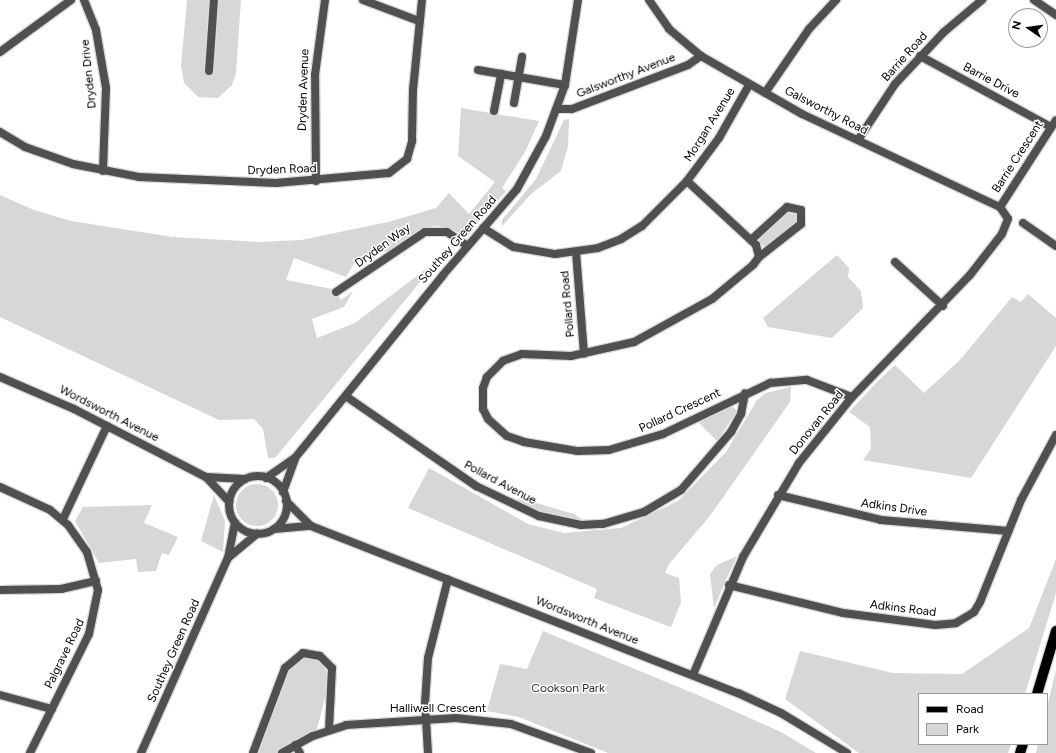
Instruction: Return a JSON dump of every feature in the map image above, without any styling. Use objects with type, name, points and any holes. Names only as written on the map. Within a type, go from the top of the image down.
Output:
[{"type":"main road","points":[[1038,693],[1056,631]]},
{"type":"street","points":[[0,52],[71,0]]},
{"type":"street","name":"Dryden Drive","points":[[84,0],[96,30],[104,76],[103,171]]},
{"type":"street","points":[[209,71],[214,0]]},
{"type":"street","name":"Dryden Avenue","points":[[316,181],[315,75],[325,0]]},
{"type":"street","points":[[363,0],[418,21]]},
{"type":"street","name":"Dryden Road","points":[[0,132],[48,156],[103,171],[215,183],[316,181],[389,173],[407,159],[412,140],[418,21],[422,0]]},
{"type":"street","name":"Galsworthy Road","points":[[649,0],[669,29],[701,56],[748,84],[858,140],[1000,207]]},
{"type":"street","points":[[765,93],[809,29],[836,0]]},
{"type":"street","name":"Barrie Road","points":[[858,140],[872,115],[920,56],[982,0]]},
{"type":"street","points":[[1034,0],[1056,15]]},
{"type":"street","name":"Southey Green Road","points":[[266,478],[295,458],[347,397],[468,246],[517,189],[557,110],[565,85],[579,2]]},
{"type":"street","name":"Galsworthy Avenue","points":[[557,110],[587,103],[688,65],[701,56]]},
{"type":"street","name":"Barrie Drive","points":[[920,56],[1054,123]]},
{"type":"street","points":[[514,103],[522,57]]},
{"type":"street","points":[[478,70],[565,85]]},
{"type":"street","points":[[494,111],[501,74]]},
{"type":"street","name":"Morgan Avenue","points":[[483,228],[498,240],[533,252],[576,252],[621,239],[642,226],[687,181],[719,138],[748,84]]},
{"type":"street","name":"Barrie Crescent","points":[[1000,207],[1054,123]]},
{"type":"street","points":[[687,181],[751,240],[759,250],[759,257]]},
{"type":"street","name":"Pollard Crescent","points":[[751,240],[787,207],[801,210],[801,224],[759,257],[712,298],[664,328],[634,342],[584,354],[522,354],[503,361],[487,377],[483,388],[483,409],[488,419],[502,432],[524,442],[578,451],[609,450],[663,434],[745,393],[770,383],[807,380],[852,397]]},
{"type":"street","name":"Donovan Road","points":[[693,675],[729,585],[778,495],[852,397],[942,306],[993,247],[1008,219],[1000,207]]},
{"type":"street","points":[[1023,223],[1056,246]]},
{"type":"street","name":"Dryden Way","points":[[336,292],[424,232],[447,232],[468,246]]},
{"type":"street","name":"Pollard Road","points":[[576,252],[584,354]]},
{"type":"street","points":[[895,262],[942,306]]},
{"type":"street","name":"Wordsworth Avenue","points":[[0,377],[108,426],[206,477],[229,502]]},
{"type":"street","name":"Pollard Avenue","points":[[347,397],[476,486],[539,516],[581,525],[602,524],[644,512],[681,490],[731,432],[741,414],[745,393]]},
{"type":"street","points":[[63,519],[108,426]]},
{"type":"street","name":"Adkins Road","points":[[729,585],[843,613],[948,625],[974,612],[1009,531],[1056,435]]},
{"type":"street","name":"Southey Green Road","points":[[283,492],[295,458]]},
{"type":"street","name":"Wordsworth Avenue","points":[[206,477],[245,479]]},
{"type":"street","points":[[266,478],[283,492],[286,501],[284,517],[273,529],[257,534],[235,523],[229,502],[238,485],[245,479],[266,478]]},
{"type":"street","name":"Palgrave Road","points":[[0,486],[63,519],[84,547],[96,581],[94,622],[30,753]]},
{"type":"street","name":"Adkins Drive","points":[[778,495],[881,520],[1009,531]]},
{"type":"street","name":"Wordsworth Avenue","points":[[286,501],[311,526],[693,675],[781,713],[847,753]]},
{"type":"street","name":"Southey Green Road","points":[[141,753],[228,558],[235,523]]},
{"type":"street","name":"Wordsworth Avenue","points":[[273,529],[311,526]]},
{"type":"street","name":"Southey Green Road","points":[[228,558],[257,534]]},
{"type":"street","points":[[428,753],[426,719],[428,658],[448,579]]},
{"type":"street","points":[[0,590],[61,589],[96,581]]},
{"type":"street","points":[[253,753],[285,668],[303,653],[320,656],[332,668],[329,730]]},
{"type":"street","points":[[0,695],[52,709]]},
{"type":"street","name":"Halliwell Crescent","points":[[282,753],[295,745],[329,730],[366,722],[480,718],[511,724],[591,753]]},
{"type":"street","points":[[295,745],[300,753]]},
{"type":"green space","points":[[187,0],[241,0],[236,73],[232,85],[218,98],[198,97],[184,83],[181,66]]},
{"type":"green space","points":[[461,108],[539,121],[525,152],[502,188],[506,191],[468,236],[438,226],[422,228],[387,252],[378,250],[353,265],[346,277],[294,258],[286,280],[332,289],[341,300],[353,291],[344,307],[312,319],[317,338],[355,323],[439,259],[275,458],[268,458],[263,429],[254,419],[219,420],[0,317],[0,195],[34,210],[71,221],[173,237],[259,242],[301,240],[388,222],[436,208],[449,193],[469,214],[495,182],[458,156]]},
{"type":"green space","points":[[569,119],[568,146],[561,171],[531,194],[502,226],[502,220],[536,179],[564,120]]},
{"type":"green space","points":[[792,210],[797,212],[798,222],[766,247],[759,242],[759,237]]},
{"type":"green space","points":[[837,255],[849,268],[848,277],[861,291],[863,308],[832,338],[768,327],[763,318]]},
{"type":"green space","points":[[1028,294],[1056,318],[1056,346],[971,478],[863,460],[871,449],[870,427],[849,412],[877,382],[895,365],[924,393],[960,360],[1012,297],[1021,302]]},
{"type":"green space","points":[[791,387],[790,402],[709,517],[669,564],[665,573],[679,578],[681,602],[671,627],[594,598],[597,589],[408,508],[429,468],[528,524],[564,533],[621,528],[678,501],[726,452],[757,400],[766,393]]},
{"type":"green space","points":[[732,406],[737,411],[717,441],[698,422]]},
{"type":"green space","points":[[257,484],[272,490],[278,505],[272,520],[257,526],[242,520],[236,505],[242,490]]},
{"type":"green space","points":[[214,495],[225,521],[223,552],[201,541]]},
{"type":"green space","points":[[523,499],[574,514],[586,522],[545,514],[511,500]]},
{"type":"green space","points":[[152,505],[144,523],[178,537],[169,555],[162,553],[156,571],[138,572],[136,559],[99,563],[75,521],[83,507]]},
{"type":"green space","points":[[737,556],[714,608],[710,574],[717,565]]},
{"type":"green space","points":[[1056,559],[1056,593],[1025,693],[918,693],[918,745],[1011,745],[1008,753],[859,753],[785,699],[800,651],[893,673],[962,674],[1029,628]]},
{"type":"green space","name":"Cookson Park","points":[[543,631],[705,698],[781,732],[816,753],[608,753],[519,717],[487,711],[500,664],[527,669]]},
{"type":"green space","points":[[311,657],[321,661],[330,679],[317,729],[276,753],[257,753],[288,671],[301,658]]},
{"type":"green space","points":[[1056,670],[1056,753],[1036,753],[1038,745],[1048,745],[1048,703]]}]
